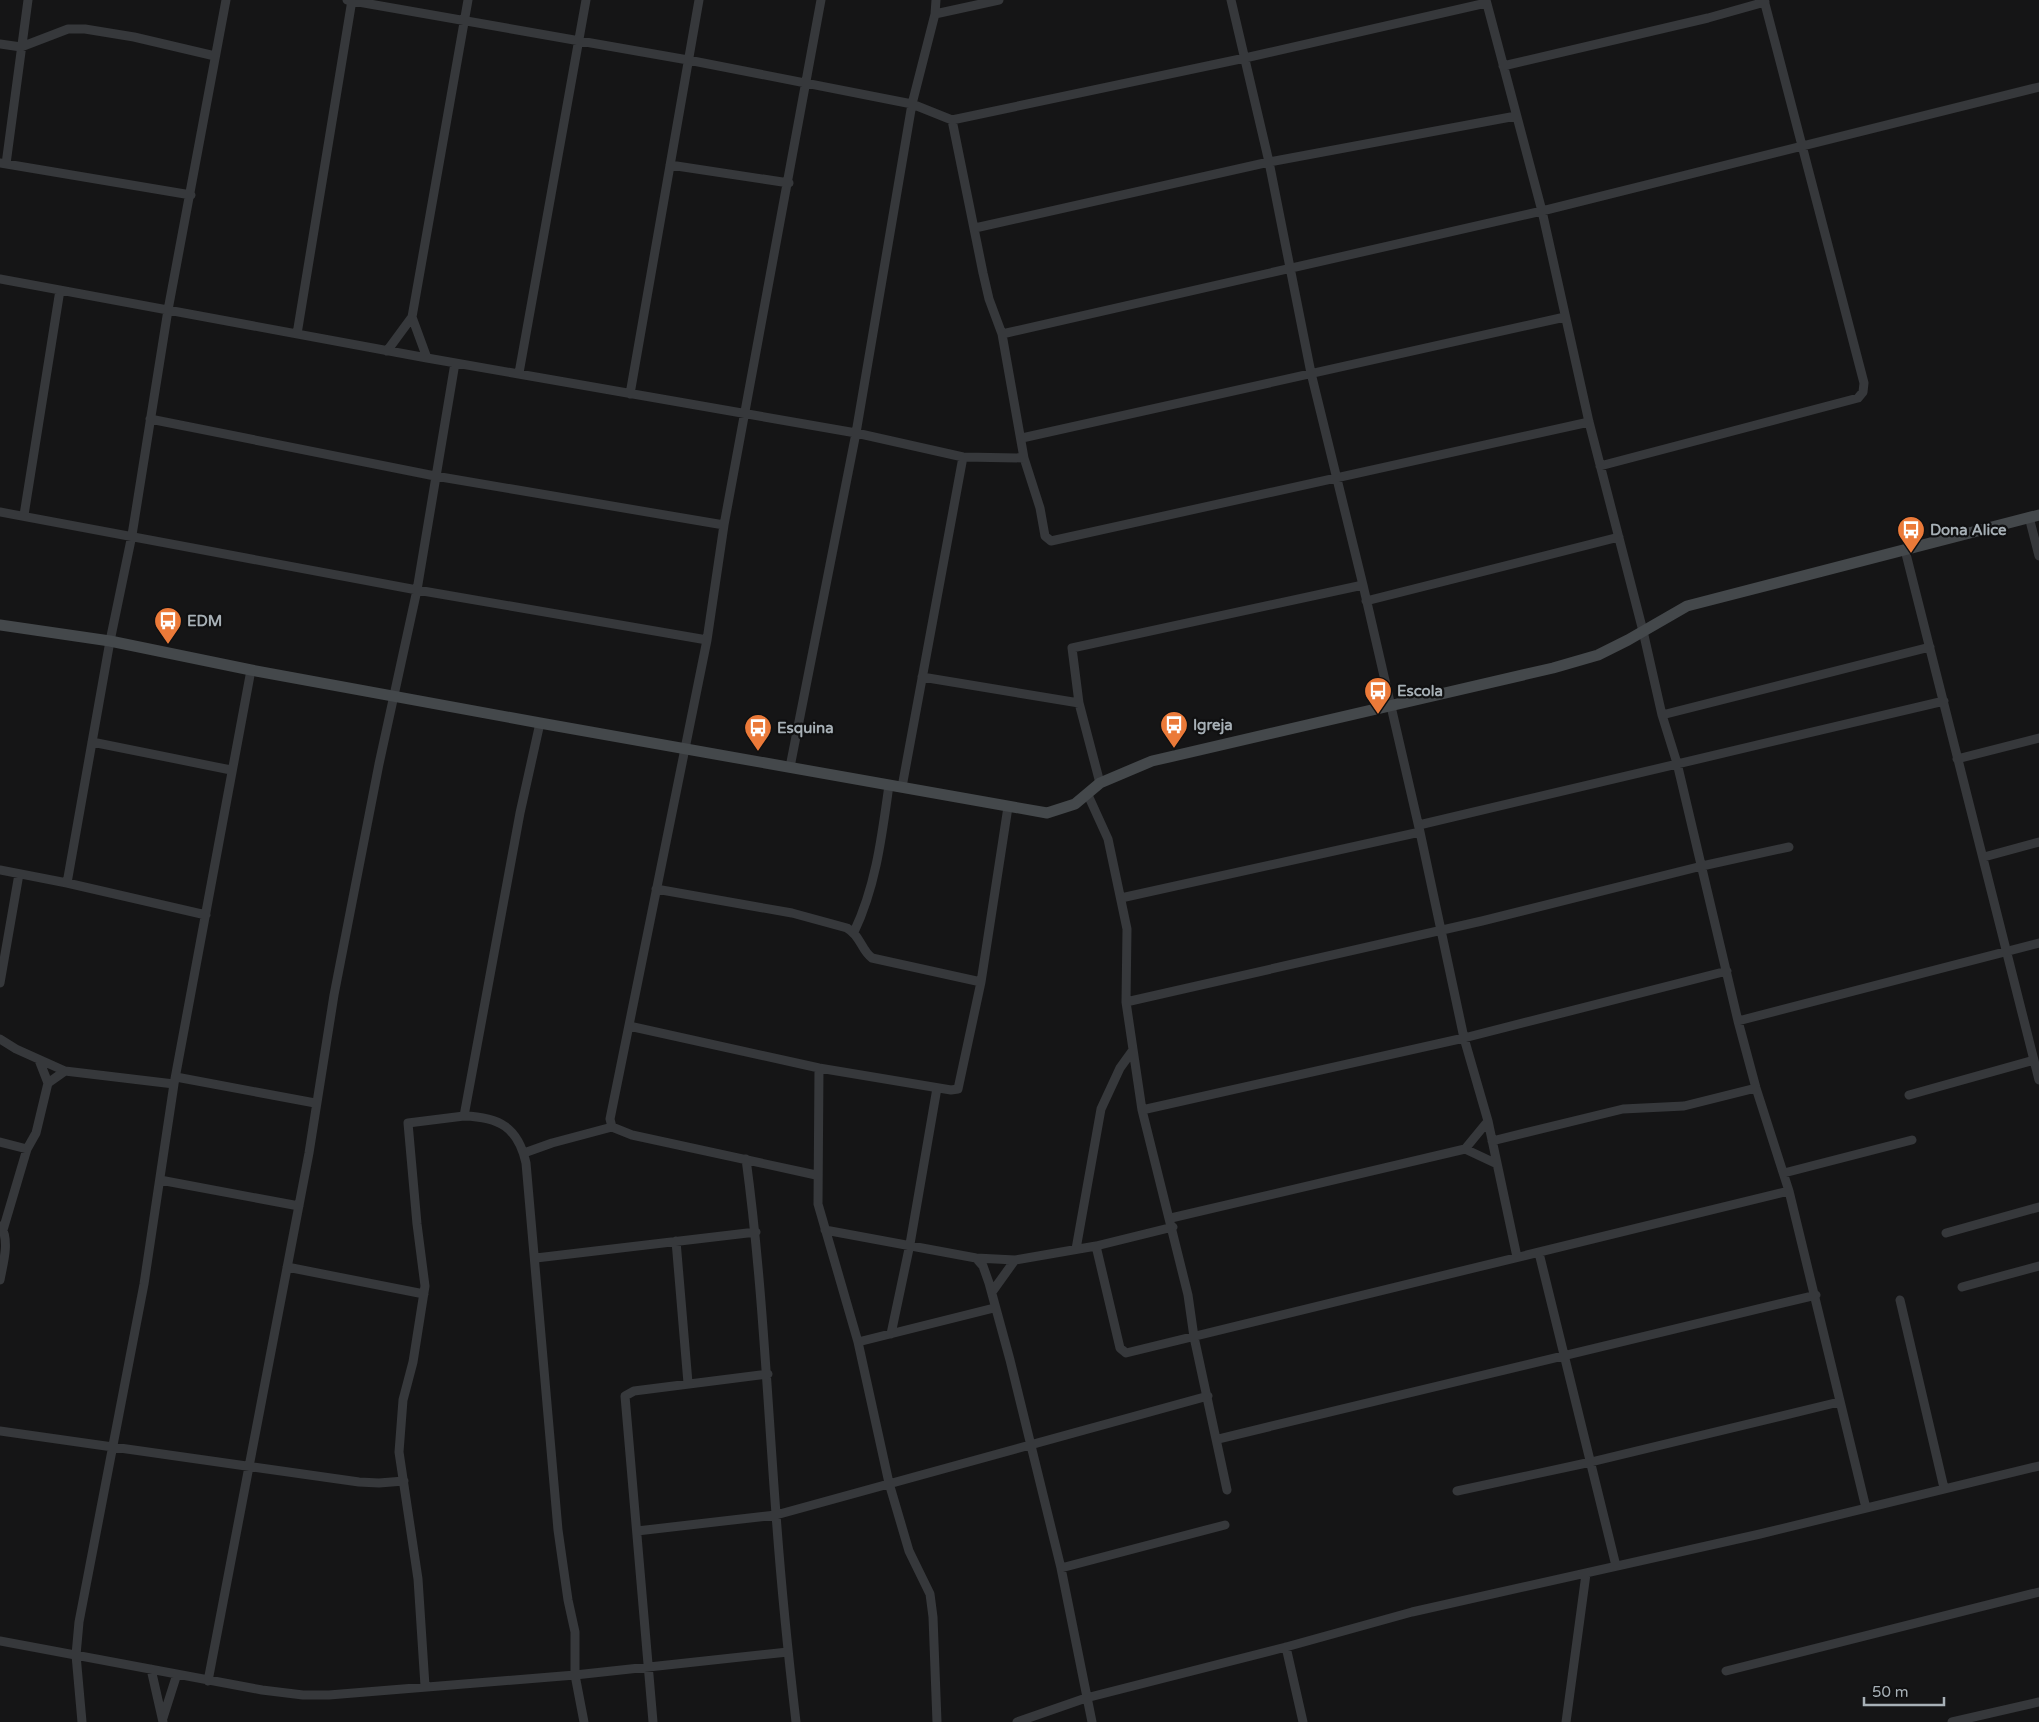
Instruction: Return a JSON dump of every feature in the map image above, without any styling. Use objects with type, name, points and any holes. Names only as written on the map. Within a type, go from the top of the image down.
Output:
[{"type":"street","points":[[28,0],[3,163],[191,195]]},
{"type":"street","points":[[67,883],[110,641],[132,535],[168,310],[226,0]]},
{"type":"street","points":[[297,334],[350,0],[464,22],[688,60],[807,85],[912,104],[952,120],[1245,58],[1486,1],[1542,211],[1589,422],[1643,631],[1662,715],[1677,763],[1738,1021],[1756,1088],[1789,1190],[1816,1295],[1839,1402],[1866,1508]]},
{"type":"street","points":[[387,351],[412,317],[468,0]]},
{"type":"street","points":[[520,373],[586,0]]},
{"type":"street","points":[[630,394],[699,0]]},
{"type":"street","points":[[612,1127],[610,1119],[707,640],[724,525],[789,183],[821,0]]},
{"type":"street","points":[[790,767],[856,433],[912,104],[935,14],[936,0]]},
{"type":"street","points":[[935,14],[999,0]]},
{"type":"street","points":[[1231,0],[1269,162],[1288,267],[1311,373],[1420,828],[1464,1038],[1488,1121],[1517,1257]]},
{"type":"street","points":[[1503,66],[1708,18],[1764,1],[1864,383],[1863,392],[1858,398],[1600,466]]},
{"type":"street","points":[[0,44],[21,47],[68,29],[134,37],[215,56]]},
{"type":"street","points":[[1002,334],[1288,267],[1542,211],[2039,87]]},
{"type":"street","points":[[975,228],[1269,162],[1516,116]]},
{"type":"street","points":[[952,120],[989,299],[1002,334],[1022,438],[1024,458],[1040,508],[1045,536],[1051,541],[1589,422]]},
{"type":"street","points":[[670,165],[789,183]]},
{"type":"street","points":[[0,279],[387,351],[856,433],[963,458],[1024,458]]},
{"type":"street","points":[[24,515],[60,290]]},
{"type":"street","points":[[412,317],[427,358]]},
{"type":"street","points":[[1022,438],[1565,317]]},
{"type":"street","points":[[208,1681],[299,1206],[315,1103],[393,696],[417,590],[455,363]]},
{"type":"street","points":[[150,419],[435,476],[724,525]]},
{"type":"street","points":[[902,787],[963,458]]},
{"type":"street","points":[[0,512],[132,535],[417,590],[707,640]]},
{"type":"street","points":[[0,625],[110,641],[250,670],[684,749],[889,784],[1008,808],[1046,813],[1075,804],[1100,783],[1136,767],[1174,755],[1293,730],[1390,705],[1553,668],[1598,655],[1687,606],[2034,516],[2039,556]]},
{"type":"street","points":[[1366,601],[1619,537]]},
{"type":"street","points":[[1904,550],[1984,857],[2005,951],[2039,1080]]},
{"type":"street","points":[[1100,783],[1079,703],[1072,648],[1363,585]]},
{"type":"street","points":[[1662,715],[1930,647]]},
{"type":"street","points":[[82,1722],[76,1655],[79,1622],[114,1449],[175,1081],[250,670]]},
{"type":"street","points":[[922,677],[1079,703]]},
{"type":"street","points":[[1121,898],[1420,828],[1677,763],[1944,701]]},
{"type":"street","points":[[464,1116],[520,813],[540,723]]},
{"type":"street","points":[[1957,759],[2039,738]]},
{"type":"street","points":[[92,742],[231,770]]},
{"type":"street","points":[[854,932],[870,893],[881,846],[889,784]]},
{"type":"street","points":[[1088,795],[1108,839],[1121,898],[1127,929],[1126,1002],[1142,1110],[1172,1223],[1227,1490]]},
{"type":"street","points":[[629,1026],[819,1068],[955,1090],[960,1087],[981,982],[1008,808]]},
{"type":"street","points":[[1984,857],[2039,842]]},
{"type":"street","points":[[1126,1002],[1441,931],[1702,866],[1789,847]]},
{"type":"street","points":[[0,870],[67,883],[206,915]]},
{"type":"street","points":[[0,983],[19,874]]},
{"type":"street","points":[[656,889],[792,913],[847,928],[854,932],[866,953],[872,958],[981,982]]},
{"type":"street","points":[[1738,1021],[2039,943]]},
{"type":"street","points":[[1142,1110],[1464,1038],[1727,971]]},
{"type":"street","points":[[0,1039],[16,1049],[65,1071],[175,1081],[315,1103]]},
{"type":"street","points":[[1076,1249],[1101,1109],[1120,1068],[1133,1050]]},
{"type":"street","points":[[0,1280],[6,1249],[1,1227],[27,1149],[36,1133],[48,1083],[39,1060]]},
{"type":"street","points":[[1909,1095],[2034,1060]]},
{"type":"street","points":[[819,1068],[816,1175],[818,1204],[858,1342],[888,1483],[909,1551],[930,1594],[933,1617],[937,1722]]},
{"type":"street","points":[[48,1083],[65,1071]]},
{"type":"street","points":[[891,1334],[910,1244],[937,1088]]},
{"type":"street","points":[[1492,1141],[1623,1110],[1684,1106],[1756,1088]]},
{"type":"street","points":[[425,1686],[418,1579],[399,1452],[399,1429],[424,1294],[408,1123],[464,1116],[495,1120],[509,1128],[517,1138],[524,1153],[530,1182],[558,1530],[568,1600],[575,1632],[575,1675],[584,1722]]},
{"type":"street","points":[[825,1230],[910,1244],[976,1258],[1015,1260],[1096,1246],[1172,1223],[1465,1149],[1488,1121]]},
{"type":"street","points":[[524,1153],[552,1142],[612,1127],[632,1135],[816,1175]]},
{"type":"street","points":[[1784,1173],[1912,1140]]},
{"type":"street","points":[[0,1142],[27,1149]]},
{"type":"street","points":[[1465,1149],[1497,1164]]},
{"type":"street","points":[[746,1159],[756,1232],[768,1374],[776,1515],[796,1722]]},
{"type":"street","points":[[160,1180],[299,1206]]},
{"type":"street","points":[[1096,1246],[1121,1351],[1126,1353],[1789,1190]]},
{"type":"street","points":[[1946,1233],[2039,1207]]},
{"type":"street","points":[[536,1258],[756,1232]]},
{"type":"street","points":[[676,1241],[688,1383]]},
{"type":"street","points":[[1539,1253],[1616,1566]]},
{"type":"street","points":[[976,1258],[983,1266],[992,1292],[994,1308],[1010,1360],[1061,1568],[1092,1722]]},
{"type":"street","points":[[992,1292],[1015,1260]]},
{"type":"street","points":[[1962,1287],[2039,1266]]},
{"type":"street","points":[[287,1267],[424,1294]]},
{"type":"street","points":[[1218,1439],[1816,1295]]},
{"type":"street","points":[[1900,1300],[1944,1488]]},
{"type":"street","points":[[858,1342],[994,1308]]},
{"type":"street","points":[[653,1722],[625,1396],[634,1390],[768,1374]]},
{"type":"street","points":[[637,1531],[776,1515],[1208,1396]]},
{"type":"street","points":[[1457,1491],[1591,1462],[1839,1402]]},
{"type":"street","points":[[0,1431],[114,1449],[365,1482],[404,1481]]},
{"type":"street","points":[[1017,1722],[1086,1698],[1286,1647],[1412,1612],[1586,1574],[2039,1466]]},
{"type":"street","points":[[1061,1568],[1225,1525]]},
{"type":"street","points":[[1566,1722],[1586,1574]]},
{"type":"street","points":[[1726,1671],[2039,1592]]},
{"type":"street","points":[[0,1642],[208,1681],[303,1695],[329,1695],[575,1675],[788,1652]]},
{"type":"street","points":[[1286,1647],[1304,1722]]},
{"type":"street","points":[[151,1669],[163,1720]]},
{"type":"street","points":[[163,1720],[177,1674]]},
{"type":"street","points":[[1952,1722],[2039,1702]]},
{"type":"place","name":"Dona Alice","points":[[1911,554]]},
{"type":"place","name":"EDM","points":[[168,645]]},
{"type":"place","name":"Escola","points":[[1378,715]]},
{"type":"place","name":"Igreja","points":[[1174,749]]},
{"type":"place","name":"Esquina","points":[[758,752]]}]
